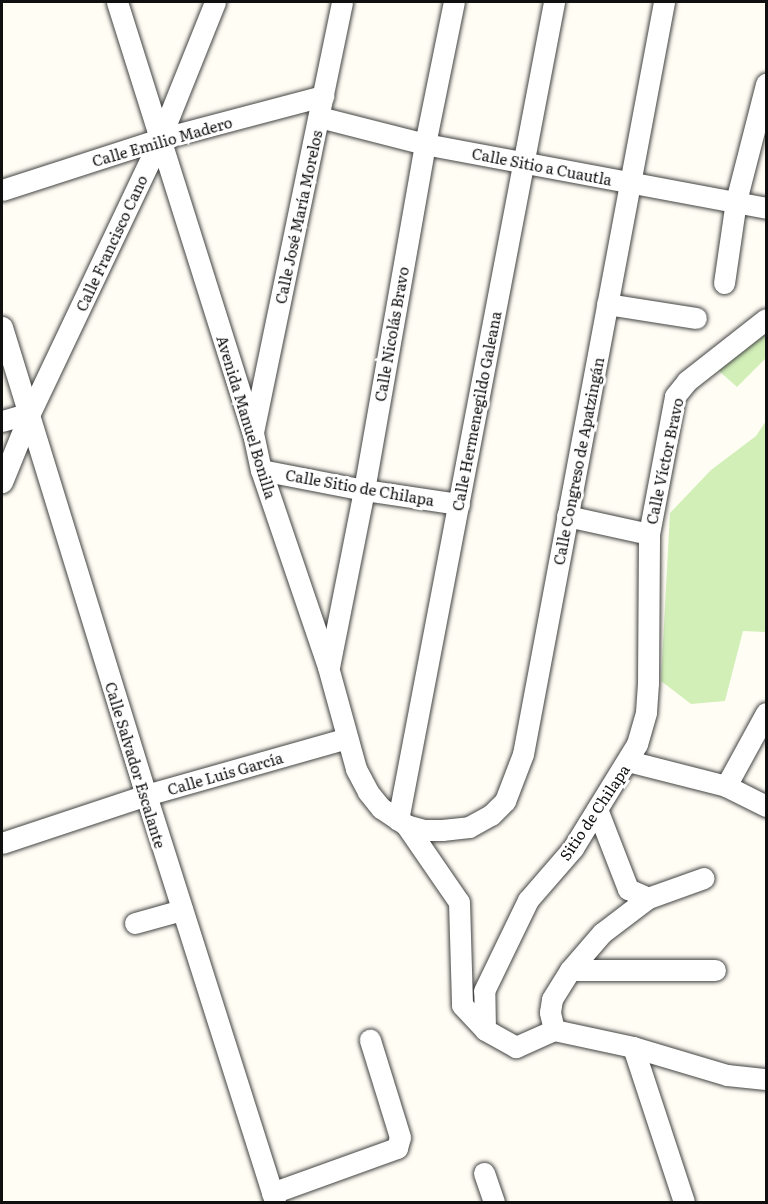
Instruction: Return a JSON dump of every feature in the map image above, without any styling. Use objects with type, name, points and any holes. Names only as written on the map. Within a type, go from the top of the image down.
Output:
[{"type":"street","name":"Avenida Manuel Bonilla","points":[[117,2],[253,433],[261,470],[328,667],[347,738],[368,792],[381,808],[402,823],[459,902],[462,1005],[486,1030]]},
{"type":"street","name":"Calle Francisco Cano","points":[[2,482],[30,414],[160,139],[215,2]]},
{"type":"street","name":"Calle José María Morelos","points":[[253,433],[342,2]]},
{"type":"street","name":"Calle Nicolás Bravo","points":[[328,667],[364,490],[424,144],[454,2]]},
{"type":"street","name":"Calle Hermenegildo Galeana","points":[[402,823],[459,504],[554,2]]},
{"type":"street","name":"Calle Congreso de Apatzingán","points":[[402,823],[423,830],[442,830],[469,826],[491,815],[505,801],[523,754],[664,2]]},
{"type":"street","points":[[724,283],[736,201],[766,84]]},
{"type":"street","name":"Calle Emilio Madero","points":[[2,190],[160,139],[323,96]]},
{"type":"street","name":"Calle Sitio a Cuautla","points":[[319,117],[424,144],[766,207]]},
{"type":"street","points":[[607,304],[696,318]]},
{"type":"street","name":"Calle Víctor Bravo","points":[[649,534],[673,404],[680,389],[766,319]]},
{"type":"street","name":"Calle Salvador Escalante","points":[[2,327],[30,414],[46,475],[274,1198]]},
{"type":"street","points":[[2,421],[30,414]]},
{"type":"street","name":"Calle Sitio de Chilapa","points":[[261,470],[364,490],[459,504]]},
{"type":"street","points":[[567,516],[649,534]]},
{"type":"street","name":"Sitio de Chilapa","points":[[486,1030],[484,991],[528,900],[573,848],[637,744],[646,712],[649,534]]},
{"type":"street","points":[[726,786],[766,713]]},
{"type":"street","name":"Calle Luis García","points":[[2,843],[146,795],[347,738]]},
{"type":"street","points":[[628,761],[726,786],[766,806]]},
{"type":"street","points":[[597,809],[628,889],[648,898]]},
{"type":"street","points":[[554,1030],[550,1012],[552,999],[570,970],[602,933],[648,898],[704,878]]},
{"type":"street","points":[[135,924],[182,910]]},
{"type":"street","points":[[570,970],[715,970]]},
{"type":"street","points":[[486,1030],[516,1047],[554,1030],[633,1047],[727,1075],[766,1079]]},
{"type":"street","points":[[274,1198],[397,1148],[400,1137],[370,1040]]},
{"type":"street","points":[[633,1047],[684,1203]]},
{"type":"street","points":[[484,1173],[494,1203]]},
{"type":"green space","points":[[766,314],[766,358],[737,387],[710,363]]},
{"type":"green space","points":[[766,421],[766,632],[743,631],[725,701],[691,704],[661,681],[670,513],[711,470],[756,436]]}]
